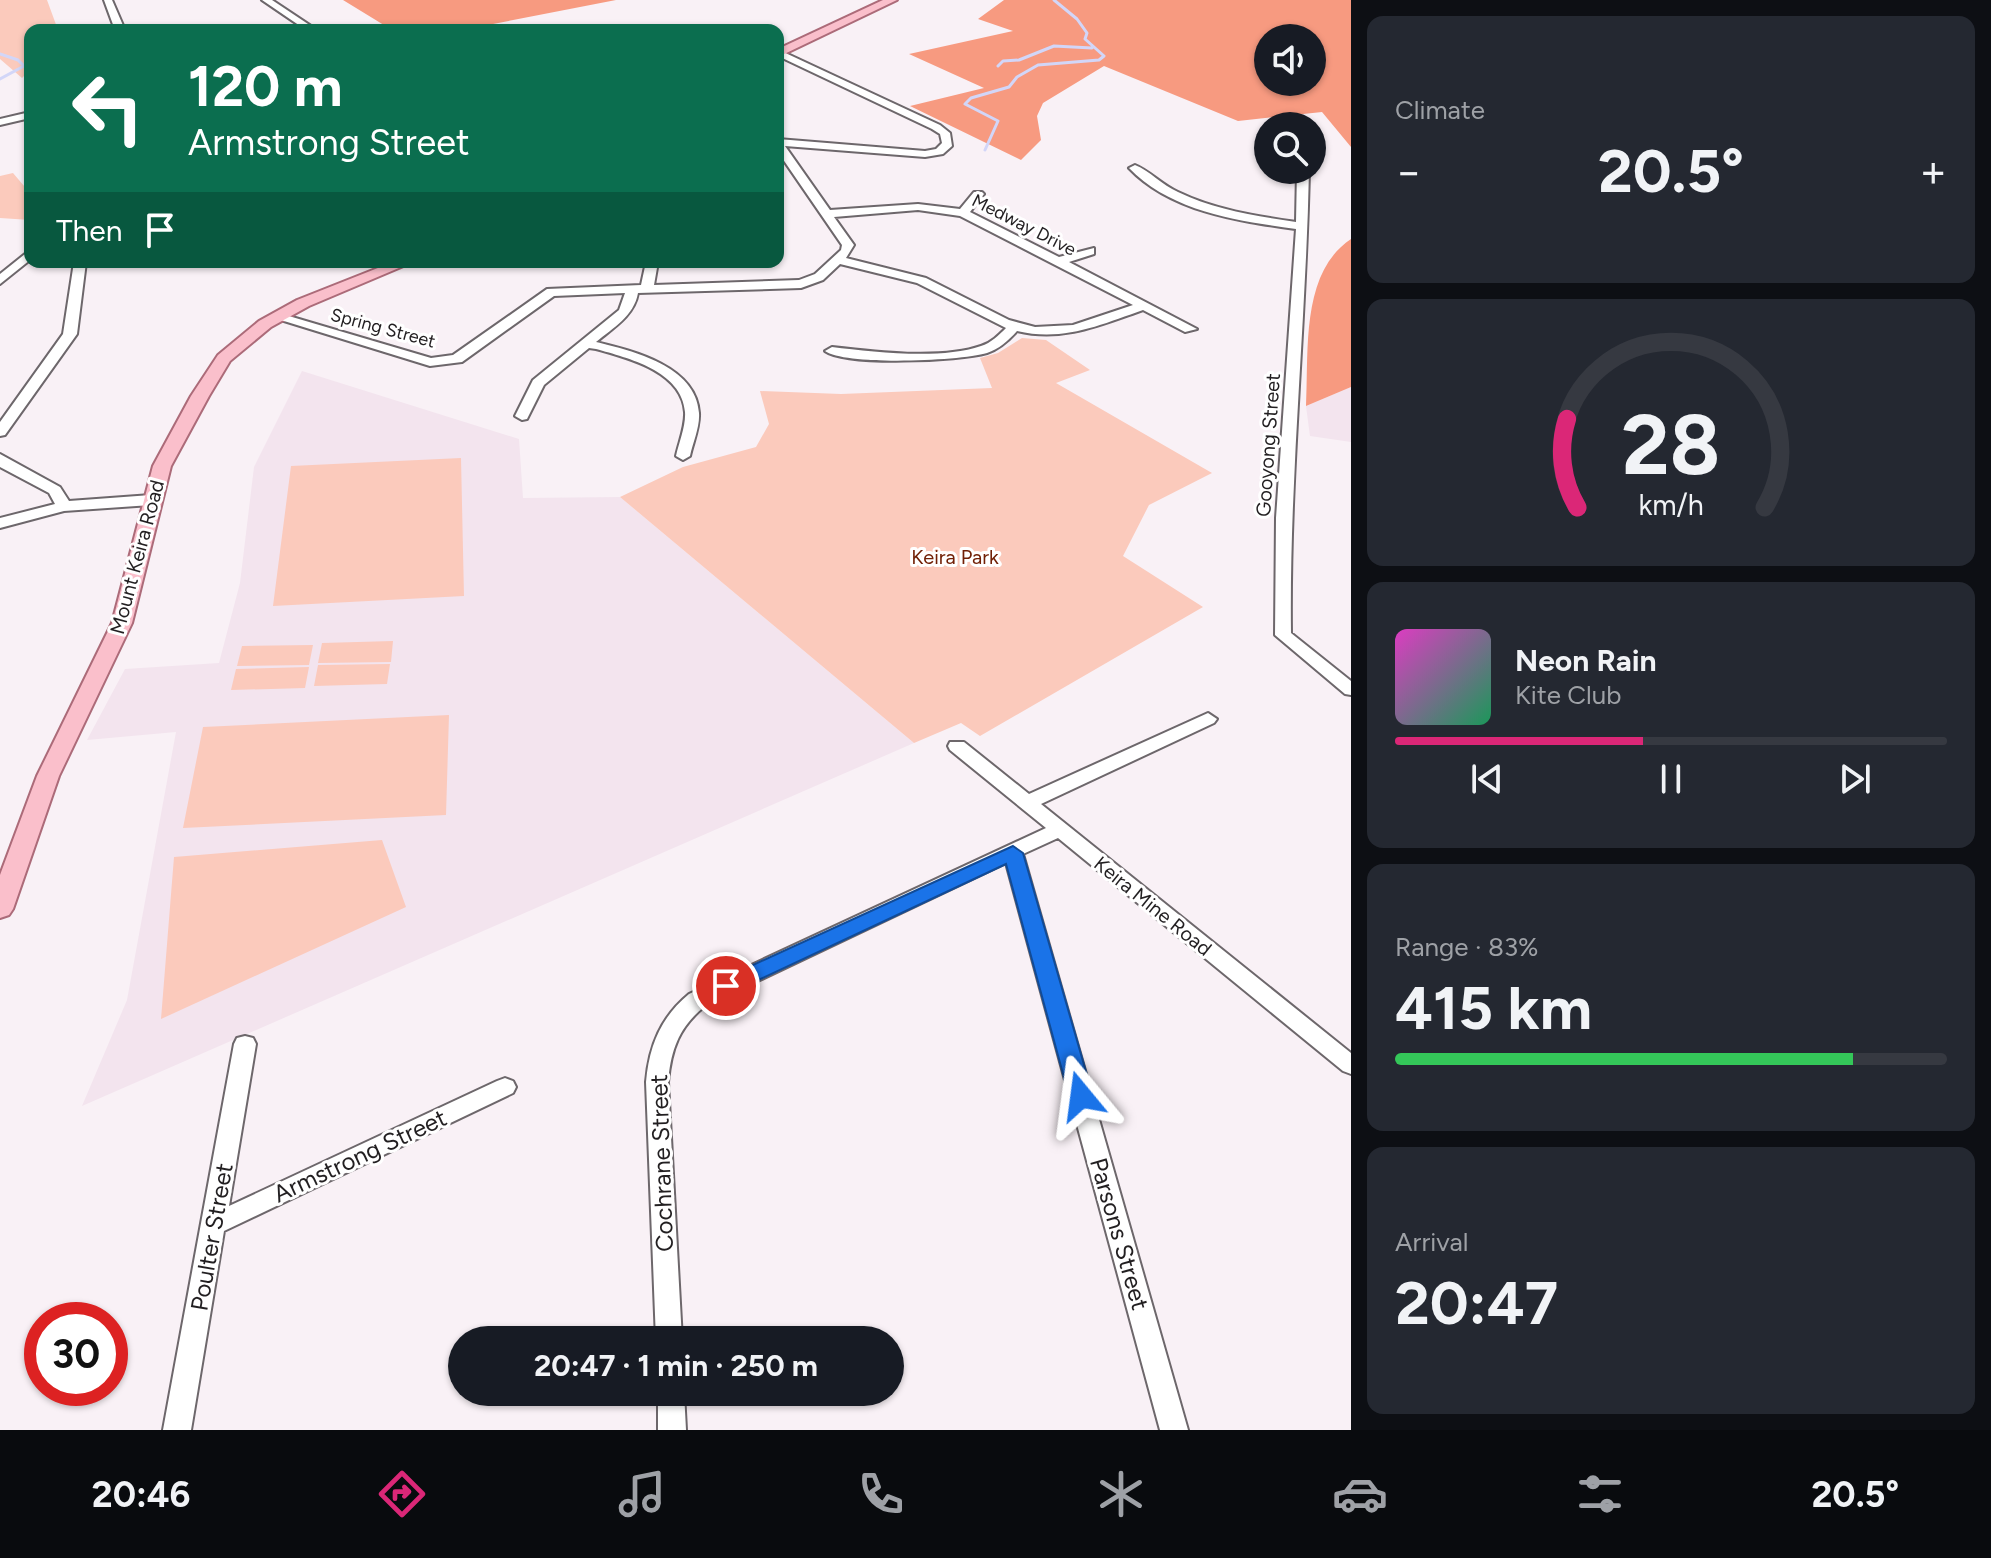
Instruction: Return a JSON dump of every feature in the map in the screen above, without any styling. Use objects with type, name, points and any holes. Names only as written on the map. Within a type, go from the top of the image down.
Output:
[{"type":"main road","points":[[784,50],[892,0]]},
{"type":"main road","name":"Mount Keira Road","points":[[0,909],[48,776],[122,623],[162,466],[200,396],[224,358],[252,333],[327,293],[391,268]]},
{"type":"street","points":[[108,0],[118,24]]},
{"type":"street","points":[[266,0],[303,24]]},
{"type":"street","points":[[784,56],[942,131],[948,139],[943,149],[930,154],[784,144]]},
{"type":"street","points":[[0,122],[24,116]]},
{"type":"street","points":[[784,152],[848,245],[847,251],[837,260]]},
{"type":"street","points":[[1135,168],[1151,181],[1216,211],[1303,226]]},
{"type":"street","name":"Gooyong Street","points":[[1303,184],[1303,226],[1281,555],[1283,635],[1351,690]]},
{"type":"street","points":[[963,213],[978,194]]},
{"type":"street","name":"Medway Drive","points":[[827,214],[918,207],[963,213],[1190,329]]},
{"type":"street","points":[[1057,262],[1090,251]]},
{"type":"street","points":[[0,280],[24,259]]},
{"type":"street","points":[[837,260],[893,271],[935,285],[1013,328],[1060,331],[1141,306]]},
{"type":"street","name":"Spring Street","points":[[277,317],[430,362],[443,362],[465,354],[547,293],[809,283],[837,260]]},
{"type":"street","points":[[0,432],[70,334],[79,268]]},
{"type":"street","points":[[647,288],[651,268]]},
{"type":"street","points":[[522,416],[538,383],[624,312],[632,289]]},
{"type":"street","points":[[832,351],[872,355],[973,352],[993,346],[1013,328]]},
{"type":"street","points":[[586,343],[644,360],[679,383],[692,412],[683,456]]},
{"type":"street","points":[[0,458],[5,464],[55,490],[64,506]]},
{"type":"street","points":[[0,523],[64,506],[151,500]]},
{"type":"street","points":[[1028,802],[1208,719]]},
{"type":"street","name":"Keira Mine Road","points":[[957,746],[1351,1065]]},
{"type":"street","points":[[1013,853],[1058,830]]},
{"type":"street","name":"Cochrane Street","points":[[668,1326],[658,1063],[668,1030],[676,1018],[697,1000],[1013,853]]},
{"type":"street","name":"Parsons Street","points":[[1013,853],[1174,1430]]},
{"type":"street","name":"Poulter Street","points":[[177,1430],[245,1044]]},
{"type":"street","name":"Armstrong Street","points":[[215,1224],[505,1087]]},
{"type":"street","points":[[671,1406],[672,1430]]},
{"type":"shaded area","points":[[343,0],[616,0],[493,24],[382,24]]},
{"type":"shaded area","points":[[1004,0],[1351,0],[1351,147],[1326,117],[1326,112],[1254,112],[1254,119],[1238,121],[1104,66],[1043,103],[1037,116],[1041,140],[1021,160],[910,106],[984,88],[909,54],[1013,31],[978,19]]},
{"type":"shaded area","points":[[1351,239],[1351,387],[1306,406],[1308,338],[1315,293],[1323,272],[1335,254]]},
{"type":"shaded area","points":[[302,371],[519,439],[523,498],[620,497],[914,743],[82,1106],[127,1000],[176,732],[87,740],[125,669],[219,663],[240,583],[254,467]]},
{"type":"shaded area","points":[[1351,387],[1351,442],[1310,436],[1306,406]]},
{"type":"green space","points":[[0,0],[47,0],[56,24],[24,24],[24,76],[22,78],[0,59]]},
{"type":"green space","points":[[13,173],[24,186],[24,220],[0,218],[0,176]]},
{"type":"green space","name":"Keira Park","points":[[1022,338],[1046,340],[1090,370],[1056,383],[1212,473],[1149,505],[1123,556],[1203,607],[980,736],[961,723],[914,743],[620,497],[683,467],[756,447],[769,424],[760,391],[841,394],[992,388],[980,358],[998,353]]},
{"type":"green space","points":[[461,458],[464,596],[273,606],[291,466]]},
{"type":"green space","points":[[393,641],[391,662],[318,663],[322,643]]},
{"type":"green space","points":[[313,645],[309,665],[237,666],[242,646]]},
{"type":"green space","points":[[390,664],[387,684],[314,686],[318,665]]},
{"type":"green space","points":[[309,667],[305,688],[231,690],[236,669]]},
{"type":"green space","points":[[449,715],[446,815],[183,828],[203,727]]},
{"type":"green space","points":[[382,840],[406,907],[161,1019],[174,857]]},
{"type":"waterway","points":[[985,150],[998,121],[965,104],[971,98],[1009,87],[1017,77],[1038,65],[1099,60],[1104,56],[1085,39],[1087,33],[1077,19],[1054,0]]},
{"type":"waterway","points":[[998,66],[1003,61],[1019,60],[1054,46],[1092,48]]},
{"type":"waterway","points":[[0,54],[18,60],[24,66],[0,79]]},
{"type":"route","points":[[726,986],[1013,853],[1081,1096]]}]
